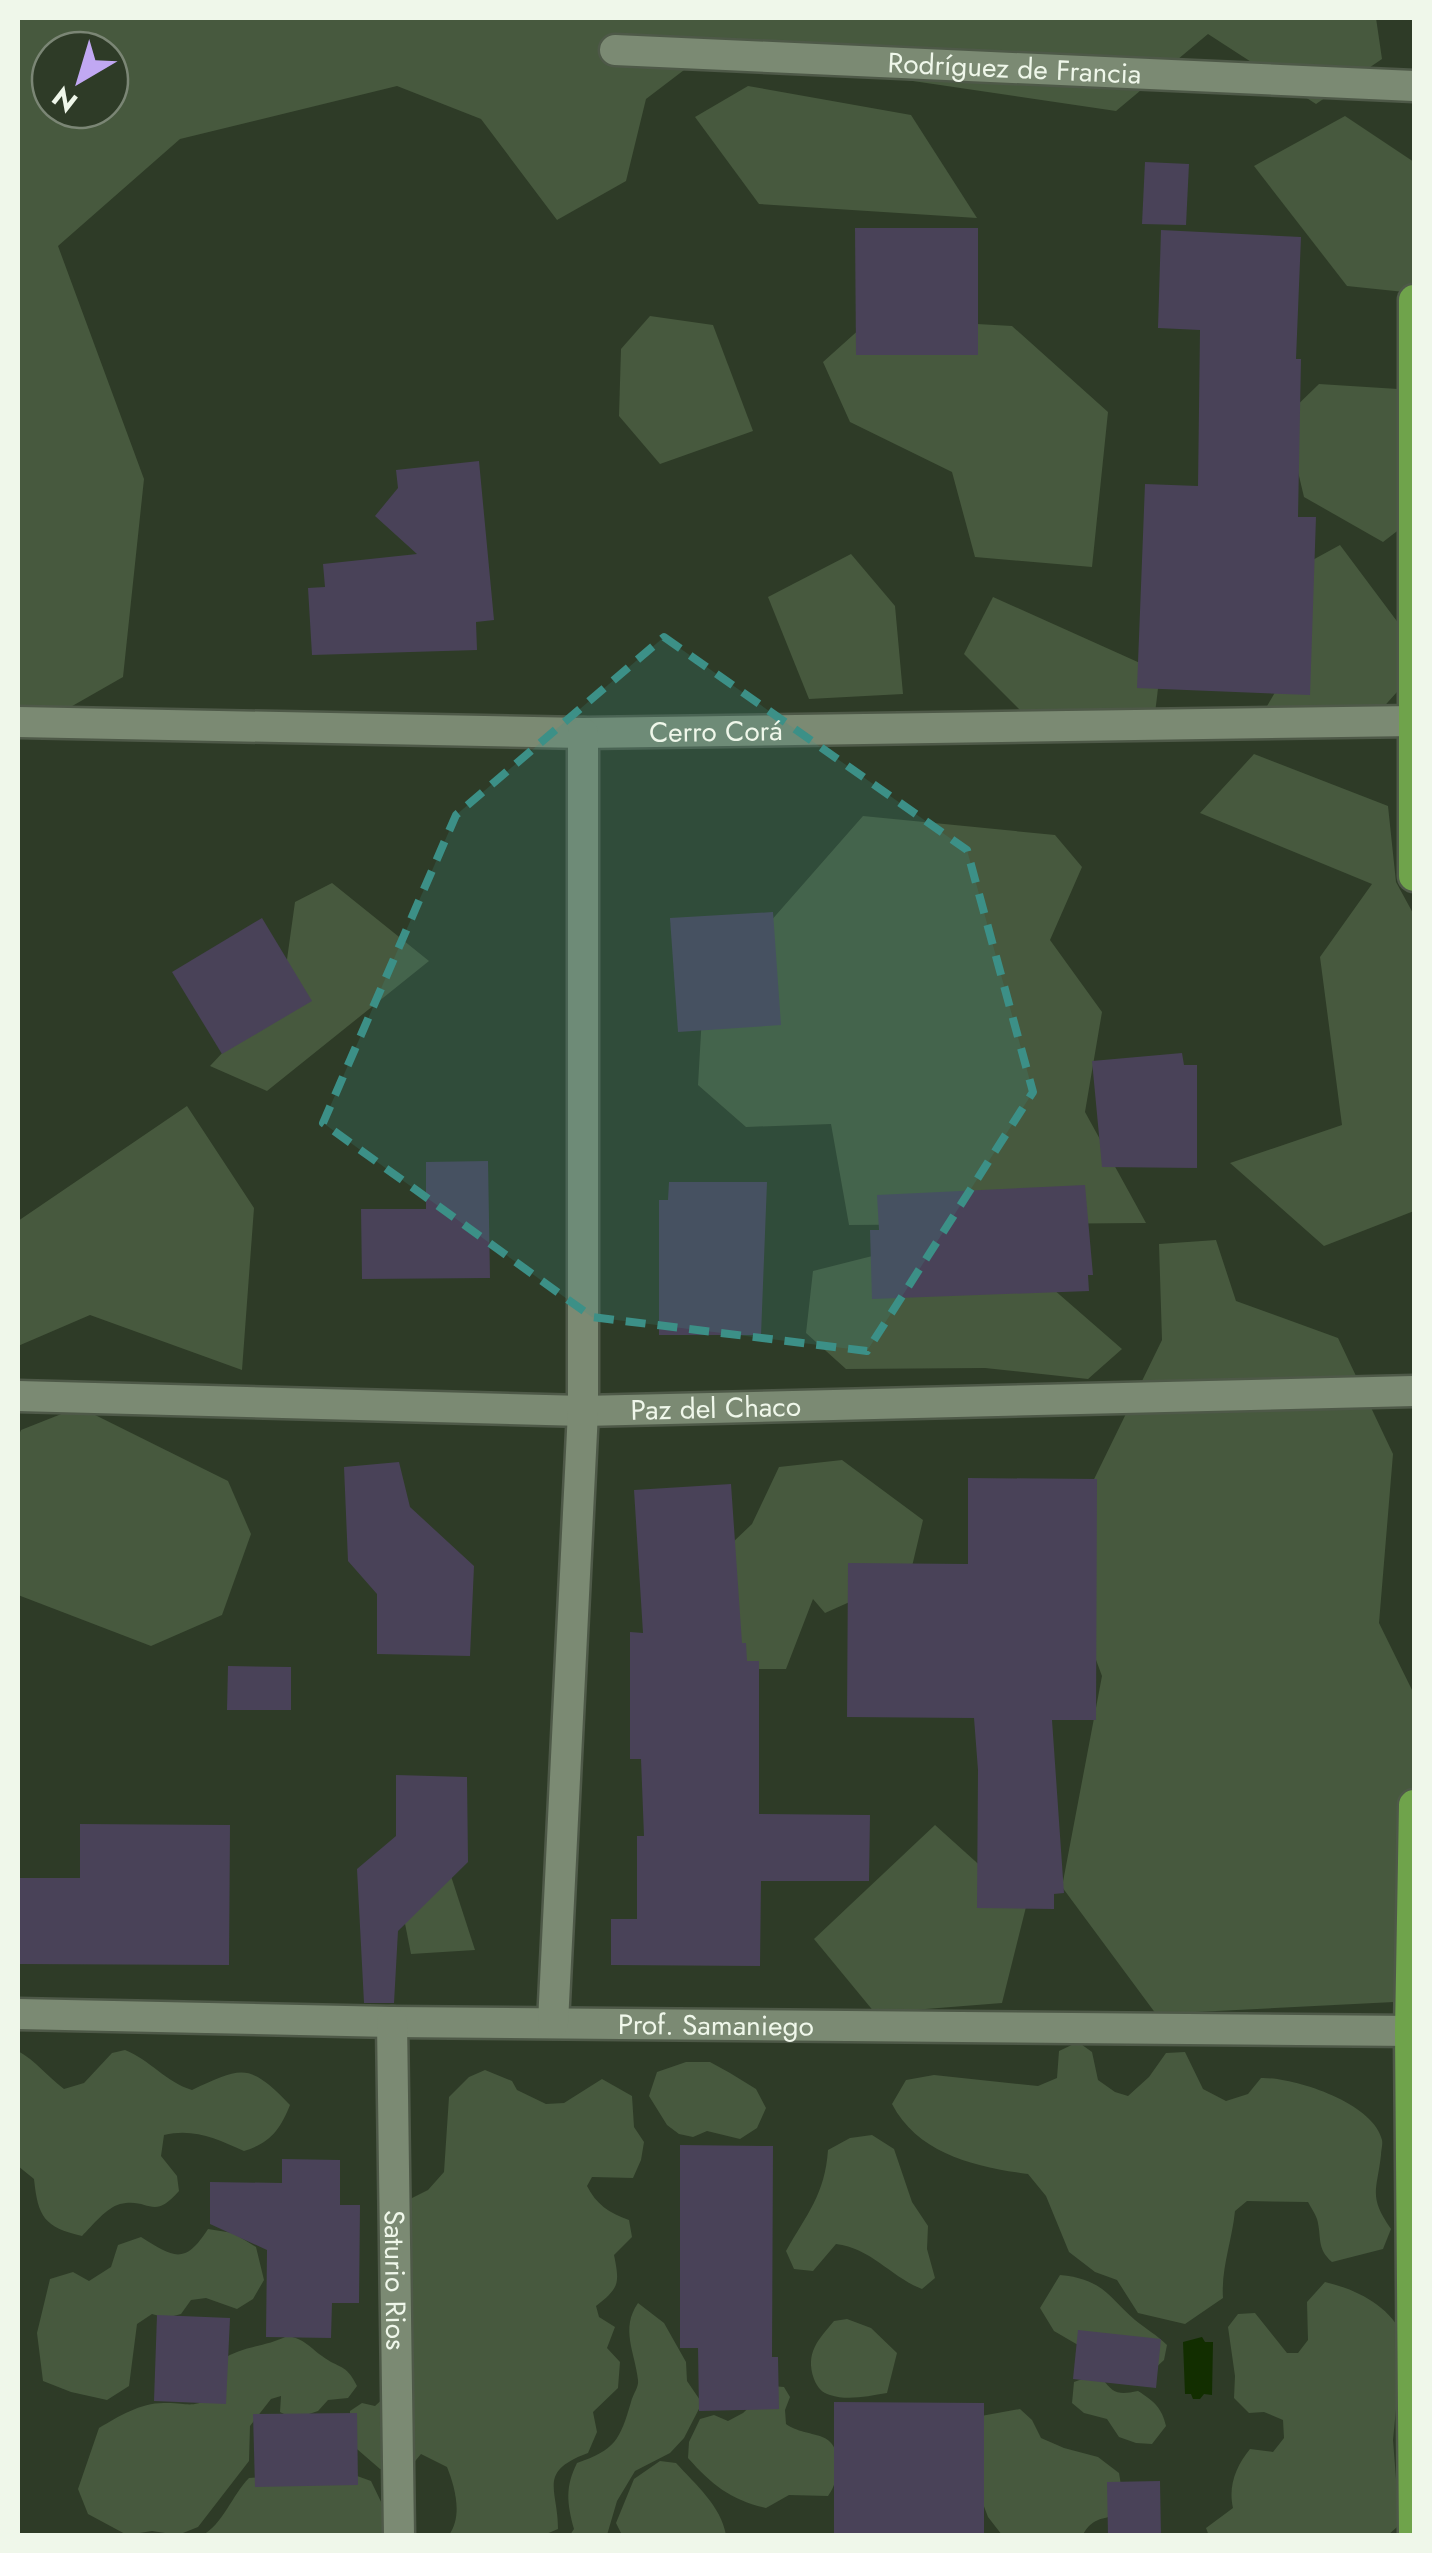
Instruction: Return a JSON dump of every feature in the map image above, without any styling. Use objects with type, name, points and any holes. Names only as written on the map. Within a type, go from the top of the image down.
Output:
[{"type":"main road","points":[[1414,300],[1414,876]]},
{"type":"main road","points":[[1414,1806],[1414,2536]]},
{"type":"street","name":"Rodríguez de Francia","points":[[615,50],[1414,86]]},
{"type":"street","name":"Cerro Corá","points":[[18,722],[583,733],[1413,721]]},
{"type":"street","points":[[553,2023],[583,1412],[583,733]]},
{"type":"street","name":"Paz del Chaco","points":[[18,1396],[583,1412],[1414,1391]]},
{"type":"street","name":"Prof. Samaniego","points":[[18,2014],[392,2022],[1412,2031]]},
{"type":"street","name":"Saturio Rios","points":[[392,2022],[399,2536]]},
{"type":"highlighted area","points":[[664,637],[967,850],[1033,1092],[867,1351],[592,1317],[323,1123],[456,815]]},
{"type":"shaded area","points":[[18,18],[1376,18],[1382,59],[1316,104],[1208,34],[1116,111],[709,51],[646,99],[626,181],[557,220],[481,119],[397,86],[180,139],[58,246],[144,479],[123,677],[18,737]]},
{"type":"shaded area","points":[[748,86],[911,115],[977,218],[759,204],[695,117]]},
{"type":"shaded area","points":[[1345,116],[1414,162],[1414,293],[1347,286],[1254,166]]},
{"type":"shaded area","points":[[650,316],[713,325],[753,431],[660,464],[619,416],[621,349]]},
{"type":"shaded area","points":[[872,318],[1012,326],[1108,412],[1092,567],[975,557],[952,472],[850,422],[823,362]]},
{"type":"shaded area","points":[[1319,384],[1414,390],[1414,518],[1383,542],[1304,497],[1285,417]]},
{"type":"shaded area","points":[[1340,545],[1414,644],[1414,673],[1362,731],[1256,725],[1292,663],[1287,574]]},
{"type":"shaded area","points":[[851,554],[895,606],[903,694],[809,699],[768,597]]},
{"type":"shaded area","points":[[993,597],[1160,672],[1153,730],[1030,720],[964,654]]},
{"type":"shaded area","points":[[1254,754],[1388,806],[1396,882],[1414,915],[1414,1211],[1324,1246],[1230,1163],[1342,1125],[1320,957],[1372,884],[1200,813]]},
{"type":"shaded area","points":[[863,816],[1055,835],[1082,867],[1050,940],[1102,1012],[1085,1112],[1146,1223],[849,1225],[831,1124],[746,1127],[698,1085],[703,998]]},
{"type":"shaded area","points":[[332,883],[429,961],[267,1091],[210,1066],[283,988],[295,902]]},
{"type":"shaded area","points":[[187,1106],[254,1208],[242,1370],[90,1315],[18,1346],[18,1221]]},
{"type":"shaded area","points":[[983,1228],[1122,1349],[1088,1379],[985,1368],[846,1369],[806,1333],[813,1271]]},
{"type":"shaded area","points":[[1216,1240],[1236,1301],[1338,1338],[1393,1454],[1379,1623],[1414,1694],[1414,2001],[1156,2014],[1062,1887],[1102,1676],[1057,1555],[1162,1340],[1159,1244]]},
{"type":"shaded area","points":[[79,1407],[228,1481],[251,1534],[222,1615],[151,1646],[18,1595],[18,1437],[21,1430]]},
{"type":"shaded area","points":[[842,1460],[923,1520],[910,1575],[825,1613],[813,1599],[786,1669],[728,1669],[667,1605],[752,1524],[779,1467]]},
{"type":"shaded area","points":[[935,1825],[1026,1907],[1002,2003],[875,2013],[814,1939]]},
{"type":"shaded area","points":[[450,1873],[475,1950],[411,1954],[396,1878]]},
{"type":"shaded area","points":[[1078,2042],[1092,2052],[1098,2080],[1128,2096],[1149,2077],[1166,2053],[1185,2052],[1203,2089],[1226,2101],[1248,2094],[1261,2078],[1312,2087],[1349,2104],[1376,2127],[1382,2140],[1376,2193],[1379,2209],[1391,2229],[1383,2249],[1332,2262],[1322,2247],[1317,2219],[1308,2202],[1247,2201],[1235,2211],[1223,2298],[1185,2324],[1138,2313],[1117,2280],[1095,2272],[1069,2252],[1046,2196],[1028,2174],[969,2162],[932,2146],[903,2121],[892,2104],[906,2080],[934,2075],[1038,2086],[1057,2078],[1059,2051]]},
{"type":"shaded area","points":[[125,2050],[192,2090],[234,2073],[254,2075],[290,2105],[273,2134],[244,2151],[195,2134],[164,2135],[161,2156],[177,2176],[179,2191],[156,2207],[130,2203],[115,2206],[82,2236],[59,2229],[45,2218],[34,2179],[18,2166],[18,2051],[64,2089],[84,2083],[112,2053]]},
{"type":"shaded area","points":[[686,2062],[710,2062],[756,2089],[766,2108],[757,2128],[740,2139],[707,2131],[693,2137],[679,2134],[667,2125],[649,2096],[657,2072]]},
{"type":"shaded area","points":[[485,2070],[512,2081],[517,2090],[546,2104],[564,2103],[602,2079],[632,2096],[634,2127],[644,2142],[633,2178],[592,2177],[587,2186],[604,2207],[629,2220],[632,2237],[614,2255],[617,2279],[613,2290],[596,2306],[599,2317],[615,2327],[607,2348],[620,2362],[618,2388],[593,2412],[597,2432],[588,2453],[572,2460],[556,2475],[558,2529],[544,2535],[449,2535],[457,2510],[447,2467],[421,2454],[411,2466],[380,2469],[350,2443],[350,2411],[362,2403],[375,2406],[387,2395],[397,2217],[412,2198],[428,2190],[444,2172],[449,2097],[469,2077]]},
{"type":"shaded area","points":[[872,2135],[894,2149],[912,2202],[928,2226],[927,2249],[935,2278],[922,2289],[848,2247],[836,2244],[813,2271],[794,2269],[786,2251],[819,2192],[828,2150],[850,2138]]},
{"type":"shaded area","points":[[208,2229],[233,2233],[256,2247],[264,2280],[253,2299],[237,2309],[206,2298],[191,2300],[181,2314],[166,2318],[152,2314],[137,2324],[129,2386],[107,2400],[43,2381],[37,2333],[50,2279],[73,2272],[89,2281],[111,2267],[118,2245],[141,2237],[162,2250],[185,2253]]},
{"type":"shaded area","points":[[1060,2275],[1086,2280],[1103,2290],[1167,2345],[1164,2360],[1151,2372],[1078,2345],[1054,2331],[1040,2308]]},
{"type":"shaded area","points":[[1325,2282],[1371,2300],[1390,2316],[1403,2336],[1393,2440],[1397,2527],[1387,2536],[1209,2536],[1206,2528],[1233,2508],[1234,2477],[1250,2449],[1273,2452],[1284,2438],[1283,2420],[1264,2412],[1249,2413],[1234,2398],[1228,2327],[1238,2314],[1255,2313],[1287,2353],[1298,2353],[1308,2340],[1307,2302]]},
{"type":"shaded area","points":[[638,2303],[664,2323],[686,2362],[687,2381],[702,2403],[684,2438],[670,2453],[635,2471],[617,2501],[607,2535],[570,2535],[574,2529],[569,2488],[577,2463],[614,2442],[638,2385],[629,2331]]},
{"type":"shaded area","points":[[847,2319],[871,2328],[897,2353],[887,2393],[844,2398],[827,2394],[817,2385],[811,2362],[815,2347],[834,2321]]},
{"type":"shaded area","points":[[287,2336],[302,2341],[349,2373],[357,2386],[348,2398],[328,2400],[318,2411],[294,2419],[280,2412],[281,2396],[271,2399],[250,2426],[249,2461],[198,2527],[178,2535],[152,2531],[127,2535],[88,2514],[78,2489],[99,2428],[140,2407],[213,2399],[222,2360]]},
{"type":"shaded area","points":[[1202,2337],[1205,2342],[1213,2342],[1212,2395],[1193,2399],[1191,2394],[1185,2394],[1183,2342]]},
{"type":"shaded area","points":[[1102,2378],[1117,2392],[1138,2391],[1157,2406],[1166,2426],[1152,2444],[1119,2437],[1107,2419],[1084,2413],[1072,2403],[1074,2382]]},
{"type":"shaded area","points":[[772,2386],[784,2387],[790,2397],[785,2410],[786,2424],[821,2436],[833,2445],[837,2465],[828,2496],[789,2495],[766,2508],[754,2505],[723,2490],[688,2458],[689,2442],[700,2419],[714,2415],[728,2421],[743,2413]]},
{"type":"shaded area","points":[[1020,2409],[1032,2420],[1041,2438],[1098,2457],[1119,2473],[1122,2493],[1117,2513],[1097,2520],[1083,2535],[1002,2535],[988,2517],[980,2496],[981,2416]]},
{"type":"shaded area","points":[[660,2461],[676,2463],[699,2488],[719,2515],[726,2535],[622,2535],[616,2523],[634,2479]]},
{"type":"shaded area","points":[[346,2472],[371,2481],[385,2510],[388,2536],[201,2536],[215,2525],[249,2478]]},
{"type":"building","points":[[1145,162],[1189,164],[1186,225],[1142,224]]},
{"type":"building","points":[[855,228],[978,228],[978,355],[856,355]]},
{"type":"building","points":[[1161,230],[1301,237],[1296,359],[1301,359],[1298,517],[1316,517],[1310,695],[1137,688],[1145,484],[1198,486],[1200,330],[1158,328]]},
{"type":"building","points":[[479,461],[494,620],[476,622],[477,650],[312,655],[308,588],[325,587],[323,564],[417,554],[375,516],[398,488],[396,470]]},
{"type":"building","points":[[773,912],[781,1025],[678,1032],[670,918]]},
{"type":"building","points":[[262,918],[312,1001],[222,1054],[172,972]]},
{"type":"building","points":[[1182,1053],[1184,1065],[1197,1065],[1197,1168],[1102,1167],[1092,1061]]},
{"type":"building","points":[[488,1161],[490,1278],[362,1279],[361,1209],[426,1209],[426,1162]]},
{"type":"building","points":[[669,1182],[767,1182],[761,1335],[659,1335],[659,1200],[668,1200]]},
{"type":"building","points":[[1085,1185],[1093,1275],[1088,1275],[1089,1291],[872,1299],[870,1230],[879,1230],[877,1195]]},
{"type":"building","points":[[399,1462],[410,1507],[474,1566],[470,1656],[377,1654],[377,1594],[348,1561],[344,1467]]},
{"type":"building","points":[[968,1478],[1097,1479],[1096,1720],[1052,1720],[1064,1893],[1054,1894],[1054,1909],[977,1908],[978,1770],[974,1718],[847,1717],[848,1563],[968,1564]]},
{"type":"building","points":[[731,1484],[742,1643],[746,1643],[747,1661],[759,1661],[759,1814],[870,1815],[869,1881],[761,1881],[760,1966],[611,1965],[611,1919],[637,1919],[637,1836],[644,1836],[641,1759],[630,1759],[630,1632],[643,1633],[634,1490]]},
{"type":"building","points":[[228,1666],[291,1667],[291,1710],[227,1710]]},
{"type":"building","points":[[396,1775],[467,1777],[468,1862],[398,1931],[394,2003],[364,2003],[357,1869],[396,1836]]},
{"type":"building","points":[[80,1824],[230,1825],[229,1965],[18,1964],[18,1878],[80,1878]]},
{"type":"building","points":[[680,2145],[773,2146],[772,2357],[778,2357],[779,2409],[699,2411],[698,2348],[680,2348]]},
{"type":"building","points":[[282,2159],[340,2160],[340,2205],[360,2205],[359,2303],[332,2303],[331,2338],[266,2337],[267,2250],[210,2224],[210,2182],[282,2183]]},
{"type":"building","points":[[157,2315],[230,2318],[226,2404],[154,2401]]},
{"type":"building","points":[[1078,2330],[1161,2339],[1156,2388],[1073,2379]]},
{"type":"building","points":[[834,2402],[984,2403],[984,2536],[834,2536]]},
{"type":"building","points":[[357,2413],[358,2485],[255,2487],[253,2414]]},
{"type":"building","points":[[1160,2481],[1161,2536],[1108,2536],[1107,2482]]}]
